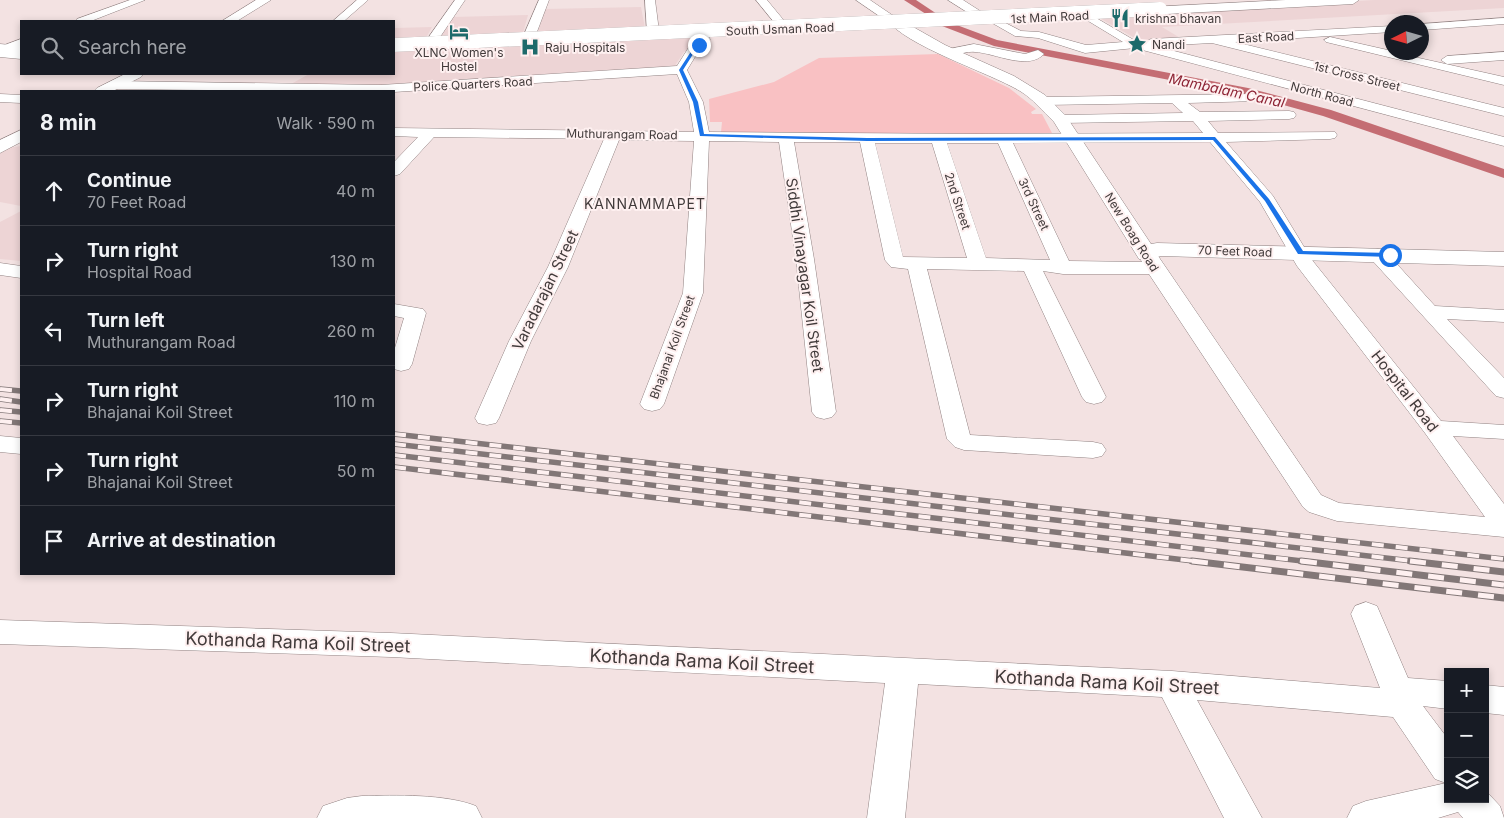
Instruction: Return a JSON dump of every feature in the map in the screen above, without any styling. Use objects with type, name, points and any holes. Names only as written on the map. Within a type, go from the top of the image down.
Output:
[{"type":"main road","points":[[230,20],[265,0]]},
{"type":"main road","name":"New Boag Road","points":[[862,0],[894,22],[948,53],[968,60],[1026,88],[1043,101],[1060,119],[1151,261]]},
{"type":"main road","points":[[954,0],[987,18]]},
{"type":"main road","points":[[395,45],[982,18],[1269,1],[1296,0],[1310,2]]},
{"type":"main road","name":"1st Main Road","points":[[1082,13],[1354,0]]},
{"type":"main road","points":[[894,22],[1082,13],[1269,1]]},
{"type":"main road","name":"South Usman Road","points":[[395,45],[432,41],[782,25],[894,22]]},
{"type":"main road","name":"South Usman Road","points":[[395,45],[894,22]]},
{"type":"main road","points":[[1,51],[20,54]]},
{"type":"main road","points":[[108,88],[134,75]]},
{"type":"main road","points":[[0,148],[20,136]]},
{"type":"main road","points":[[1151,261],[1166,258],[1504,260]]},
{"type":"main road","points":[[1383,259],[1504,267]]},
{"type":"street","points":[[84,20],[140,0]]},
{"type":"street","points":[[339,20],[363,0]]},
{"type":"street","points":[[432,41],[460,0]]},
{"type":"street","points":[[529,37],[544,0]]},
{"type":"street","points":[[650,0],[653,31]]},
{"type":"street","points":[[761,0],[782,25]]},
{"type":"street","name":"North Road","points":[[1082,13],[1137,44],[1504,142]]},
{"type":"street","name":"East Road","points":[[987,18],[1019,34],[1039,35],[1085,49],[1210,39],[1384,30]]},
{"type":"street","points":[[1429,26],[1504,21]]},
{"type":"street","points":[[681,70],[693,50],[704,40],[702,32]]},
{"type":"street","points":[[1307,35],[1504,81]]},
{"type":"street","name":"1st Cross Street","points":[[1210,39],[1504,112]]},
{"type":"street","points":[[1,51],[20,43]]},
{"type":"street","points":[[948,53],[974,48],[1026,58],[1038,54]]},
{"type":"street","points":[[1421,61],[1504,56]]},
{"type":"street","name":"Police Quarters Road","points":[[108,88],[381,89],[681,70]]},
{"type":"street","name":"Bhajanai Koil Street","points":[[652,404],[693,293],[702,135],[696,102],[681,70]]},
{"type":"street","points":[[0,98],[20,99]]},
{"type":"street","points":[[1043,101],[1252,98]]},
{"type":"street","name":"Hospital Road","points":[[1175,99],[1197,117],[1267,200],[1302,258],[1434,428],[1504,523]]},
{"type":"street","points":[[1060,119],[1289,116]]},
{"type":"street","name":"Muthurangam Road","points":[[395,132],[702,135],[867,139],[1215,138],[1330,135]]},
{"type":"street","points":[[395,170],[430,133]]},
{"type":"street","name":"Varadarajan Street","points":[[487,418],[520,341],[558,267],[614,134]]},
{"type":"street","name":"Siddhi Vinayagar Koil Street","points":[[786,138],[805,260],[824,412]]},
{"type":"street","points":[[867,139],[894,260],[898,263],[978,263],[1063,268],[1151,261]]},
{"type":"street","name":"2nd Street","points":[[938,139],[978,263]]},
{"type":"street","name":"3rd Street","points":[[1004,139],[1063,268]]},
{"type":"street","points":[[1383,259],[1429,312],[1494,368],[1504,391]]},
{"type":"street","name":"New Boag Road","points":[[1151,261],[1306,494],[1319,506],[1346,514],[1504,528]]},
{"type":"street","points":[[916,263],[959,439],[964,442],[1093,450]]},
{"type":"street","points":[[1031,266],[1094,397]]},
{"type":"street","points":[[0,269],[20,272]]},
{"type":"street","points":[[395,310],[416,312],[401,364]]},
{"type":"street","points":[[1429,312],[1504,316]]},
{"type":"street","points":[[1434,428],[1504,432]]},
{"type":"street","points":[[0,444],[20,446]]},
{"type":"street","points":[[1366,614],[1400,697],[1444,762]]},
{"type":"street","name":"Kothanda Rama Koil Street","points":[[0,632],[400,645],[1400,697],[1444,695]]},
{"type":"street","points":[[886,818],[903,671]]},
{"type":"street","points":[[1172,684],[1243,818]]},
{"type":"street","points":[[1489,699],[1504,701]]},
{"type":"street","points":[[1366,818],[1444,800]]},
{"type":"street","points":[[1474,803],[1487,818]]},
{"type":"street","points":[[336,818],[342,815],[411,814],[463,818]]},
{"type":"shaded area","points":[[1374,0],[1504,0],[1504,8],[1162,27],[1182,39],[1140,41],[1096,16]]},
{"type":"shaded area","points":[[641,7],[645,28],[537,34],[545,9]]},
{"type":"shaded area","points":[[528,15],[523,33],[440,37],[453,17]]},
{"type":"shaded area","points":[[432,27],[426,38],[395,39],[395,28]]},
{"type":"shaded area","points":[[697,35],[699,40],[684,52],[674,67],[383,86],[291,84],[307,75],[395,75],[395,47]]},
{"type":"shaded area","points":[[938,54],[1009,88],[1036,109],[1031,112],[1032,114],[1042,114],[1052,133],[1018,136],[721,132],[722,122],[710,122],[709,99],[774,82],[819,58]]},
{"type":"shaded area","points":[[20,146],[20,206],[0,202],[0,153],[7,148]]},
{"type":"shaded area","points":[[20,212],[20,261],[0,259],[0,222]]},
{"type":"waterway","name":"Mambalam Canal","points":[[909,0],[932,14]]},
{"type":"waterway","name":"Mambalam Canal","points":[[946,24],[994,43],[1248,92],[1327,113],[1504,174]]},
{"type":"railway","points":[[0,389],[20,391]]},
{"type":"railway","points":[[0,399],[20,402]]},
{"type":"railway","points":[[0,410],[20,412]]},
{"type":"railway","points":[[0,421],[20,423]]},
{"type":"railway","points":[[395,434],[1504,559]]},
{"type":"railway","points":[[395,444],[1421,562]]},
{"type":"railway","points":[[395,455],[1311,562]]},
{"type":"railway","points":[[395,467],[1202,562]]},
{"type":"railway","points":[[1192,561],[1504,598]]},
{"type":"railway","points":[[1301,561],[1504,585]]},
{"type":"railway","points":[[1410,561],[1504,572]]},
{"type":"place","name":"krishna bhavan","points":[[1120,18]]},
{"type":"place","name":"XLNC Women's Hostel","points":[[459,32]]},
{"type":"place","name":"Nandi","points":[[1137,44]]},
{"type":"place","name":"Raju Hospitals","points":[[530,47]]},
{"type":"district","name":"KANNAMMAPET","points":[[645,203]]},
{"type":"route","points":[[699,45],[693,50],[681,70],[684,81],[696,102],[702,135],[867,139],[1215,138],[1267,200],[1300,253],[1390,255]]}]
